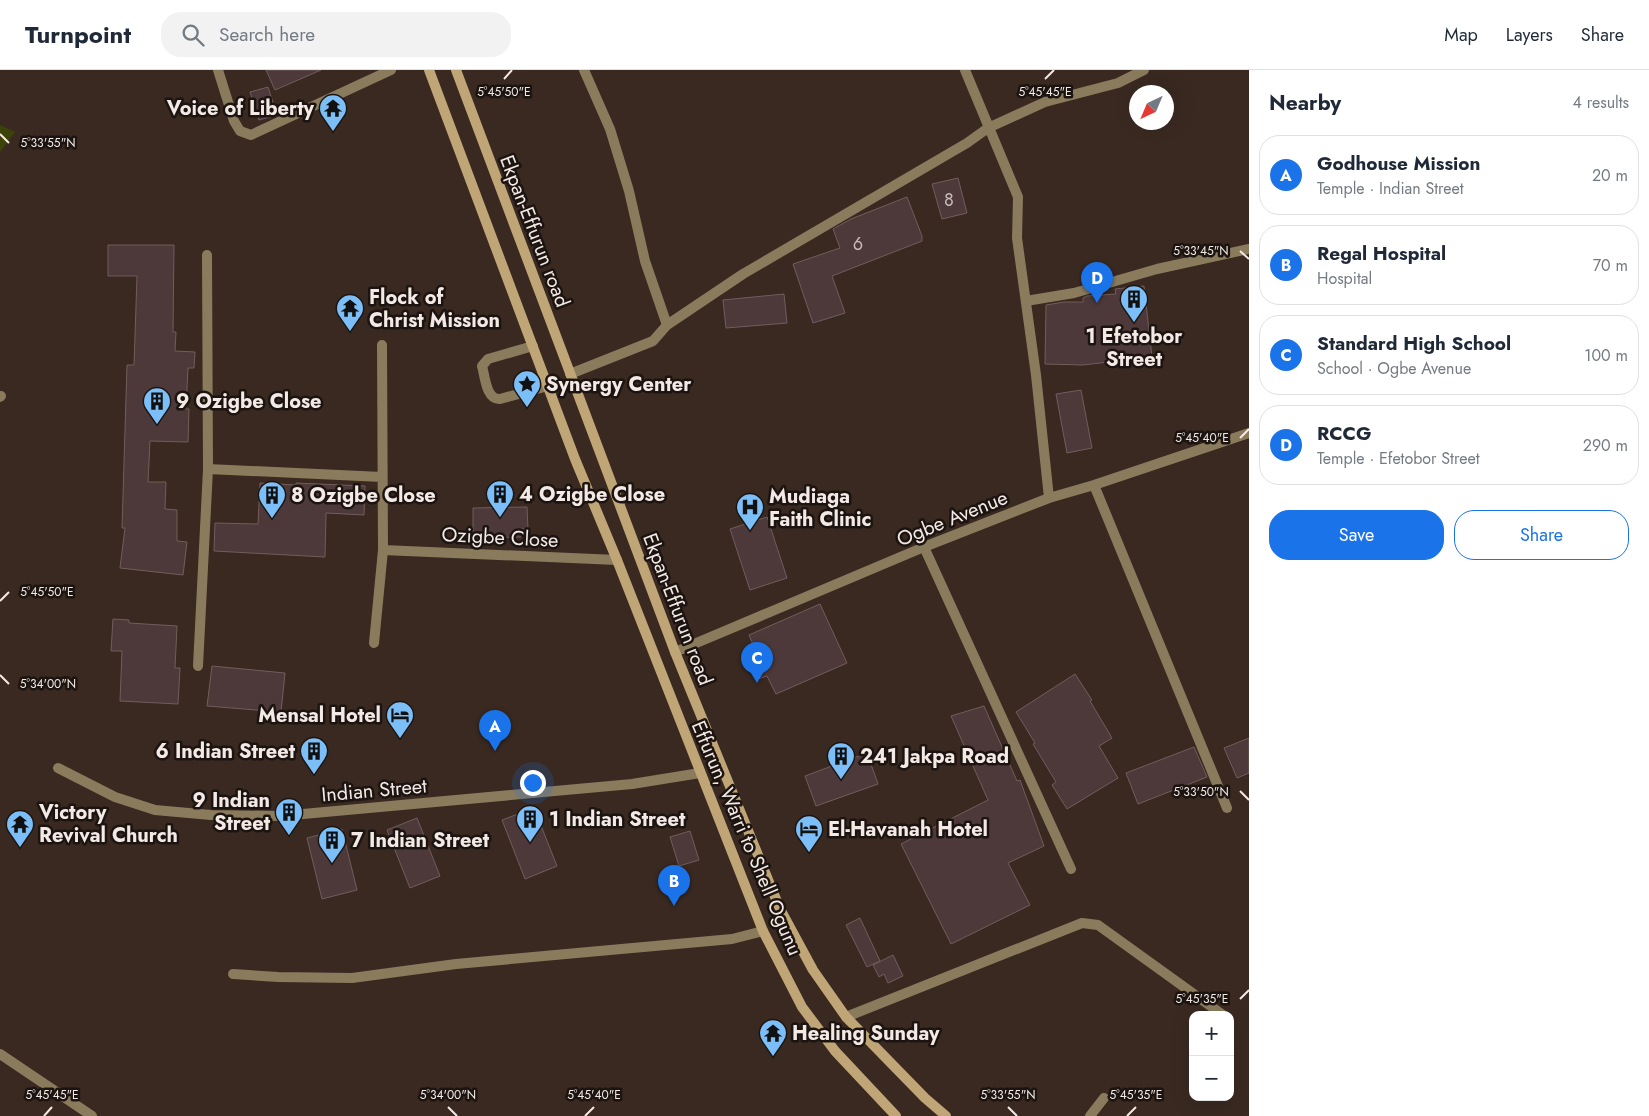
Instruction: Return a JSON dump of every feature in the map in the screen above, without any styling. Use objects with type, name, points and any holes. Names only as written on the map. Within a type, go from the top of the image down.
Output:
[{"type":"main road","name":"Effurun, Warri to Shell Ogunu","points":[[429,70],[575,459],[764,931],[802,1007],[836,1051],[896,1116]]},
{"type":"main road","name":"Ekpan-Effurun road","points":[[456,70],[675,652],[780,909],[813,970],[846,1017],[925,1098],[946,1116]]},
{"type":"street","points":[[218,70],[234,121],[240,131],[251,136],[391,70]]},
{"type":"street","points":[[584,70],[610,129],[628,191],[645,261],[667,325]]},
{"type":"street","points":[[965,70],[1018,197],[1017,238],[1036,375],[1049,498]]},
{"type":"street","points":[[570,374],[653,342],[667,325],[743,274],[967,144],[988,128],[1045,102],[1118,83],[1144,70]]},
{"type":"street","points":[[1026,302],[1074,293],[1157,268],[1249,248]]},
{"type":"street","points":[[198,666],[208,469],[207,256]]},
{"type":"street","points":[[374,643],[383,550],[382,345]]},
{"type":"street","points":[[533,346],[488,359],[484,362],[482,366],[491,396],[495,399],[500,399],[548,386]]},
{"type":"street","name":"Ogbe Avenue","points":[[675,652],[924,547],[1049,498],[1094,485],[1249,433]]},
{"type":"street","points":[[208,469],[382,477]]},
{"type":"street","points":[[1094,485],[1227,808]]},
{"type":"street","points":[[924,547],[1070,868]]},
{"type":"street","name":"Ozigbe Close","points":[[383,550],[616,560]]},
{"type":"street","name":"Indian Street","points":[[58,768],[115,798],[155,810],[211,815],[281,816],[632,784],[700,773]]},
{"type":"street","points":[[846,1017],[1082,923],[1098,925],[1216,1011]]},
{"type":"street","points":[[233,974],[352,978],[456,964],[732,938],[764,931]]},
{"type":"street","points":[[0,1054],[92,1116]]},
{"type":"street","points":[[1090,1116],[1104,1098]]},
{"type":"green space","points":[[0,125],[15,132],[0,152]]},
{"type":"building","points":[[266,70],[321,70],[275,90]]},
{"type":"building","points":[[268,87],[277,115],[259,120],[250,92]]},
{"type":"building","points":[[958,178],[967,213],[942,219],[932,184]]},
{"type":"building","points":[[907,197],[922,236],[922,241],[832,276],[845,313],[813,323],[793,264],[840,248],[833,229],[851,219]]},
{"type":"building","points":[[108,245],[174,245],[173,332],[176,332],[175,351],[195,352],[194,368],[188,368],[186,409],[189,409],[188,442],[150,441],[148,482],[166,482],[165,509],[177,510],[177,541],[187,542],[183,575],[120,568],[125,528],[122,528],[127,365],[134,365],[137,276],[108,276]]},
{"type":"building","points":[[1144,286],[1152,357],[1083,365],[1045,364],[1046,305],[1064,302],[1083,302],[1083,298],[1087,296],[1116,294],[1115,289]]},
{"type":"building","points":[[784,294],[787,323],[726,328],[723,300]]},
{"type":"building","points":[[1081,390],[1092,448],[1067,453],[1056,394]]},
{"type":"building","points":[[260,483],[365,486],[364,515],[326,513],[325,557],[214,551],[215,523],[258,524]]},
{"type":"building","name":"4 Ozigbe Close","points":[[527,507],[528,529],[521,529],[521,537],[473,538],[473,508]]},
{"type":"building","points":[[767,517],[787,578],[750,590],[730,529]]},
{"type":"building","points":[[820,604],[847,663],[776,694],[767,676],[758,679],[749,660],[758,656],[749,635]]},
{"type":"building","points":[[113,619],[129,620],[129,623],[177,626],[175,668],[180,668],[178,704],[120,701],[122,651],[111,651]]},
{"type":"building","points":[[212,666],[285,673],[281,712],[207,706]]},
{"type":"building","points":[[1075,674],[1092,700],[1090,701],[1112,738],[1099,746],[1118,778],[1067,809],[1052,785],[1056,782],[1016,712]]},
{"type":"building","points":[[984,706],[1017,781],[1020,780],[1044,846],[1008,863],[1030,905],[951,944],[901,844],[988,800],[951,716]]},
{"type":"building","points":[[1249,738],[1249,773],[1237,778],[1224,748]]},
{"type":"building","points":[[1194,747],[1207,777],[1138,804],[1126,773]]},
{"type":"building","name":"241 Jakpa Road","points":[[867,753],[878,784],[816,806],[805,776]]},
{"type":"building","name":"1 Indian Street","points":[[534,808],[557,866],[525,879],[502,820]]},
{"type":"building","points":[[417,818],[440,876],[410,888],[387,830]]},
{"type":"building","name":"7 Indian Street","points":[[342,829],[357,890],[322,899],[307,838]]},
{"type":"building","points":[[690,831],[699,860],[679,866],[670,837]]},
{"type":"building","points":[[860,918],[880,961],[867,967],[846,925]]},
{"type":"building","points":[[893,955],[903,976],[888,983],[884,974],[879,977],[873,965]]},
{"type":"place","name":"Voice of Liberty","points":[[333,132]]},
{"type":"place","name":"RCCG","points":[[1097,303]]},
{"type":"place","name":"1 Efetobor Street","points":[[1134,323]]},
{"type":"place","name":"Flock of Christ Mission","points":[[350,332]]},
{"type":"place","name":"Synergy Center","points":[[527,408]]},
{"type":"place","name":"9 Ozigbe Close","points":[[157,425]]},
{"type":"place","name":"4 Ozigbe Close","points":[[500,518]]},
{"type":"place","name":"8 Ozigbe Close","points":[[272,519]]},
{"type":"place","name":"Mudiaga Faith Clinic","points":[[750,531]]},
{"type":"place","name":"Standard High School","points":[[757,683]]},
{"type":"place","name":"Mensal Hotel","points":[[400,739]]},
{"type":"place","name":"Godhouse Mission","points":[[495,751]]},
{"type":"place","name":"6 Indian Street","points":[[314,775]]},
{"type":"place","name":"241 Jakpa Road","points":[[841,780]]},
{"type":"place","name":"9 Indian Street","points":[[289,836]]},
{"type":"place","name":"1 Indian Street","points":[[530,843]]},
{"type":"place","name":"Victory Revival Church","points":[[20,848]]},
{"type":"place","name":"El-Havanah Hotel","points":[[809,853]]},
{"type":"place","name":"7 Indian Street","points":[[332,864]]},
{"type":"place","name":"Regal Hospital","points":[[674,906]]},
{"type":"place","name":"Healing Sunday","points":[[773,1057]]}]
